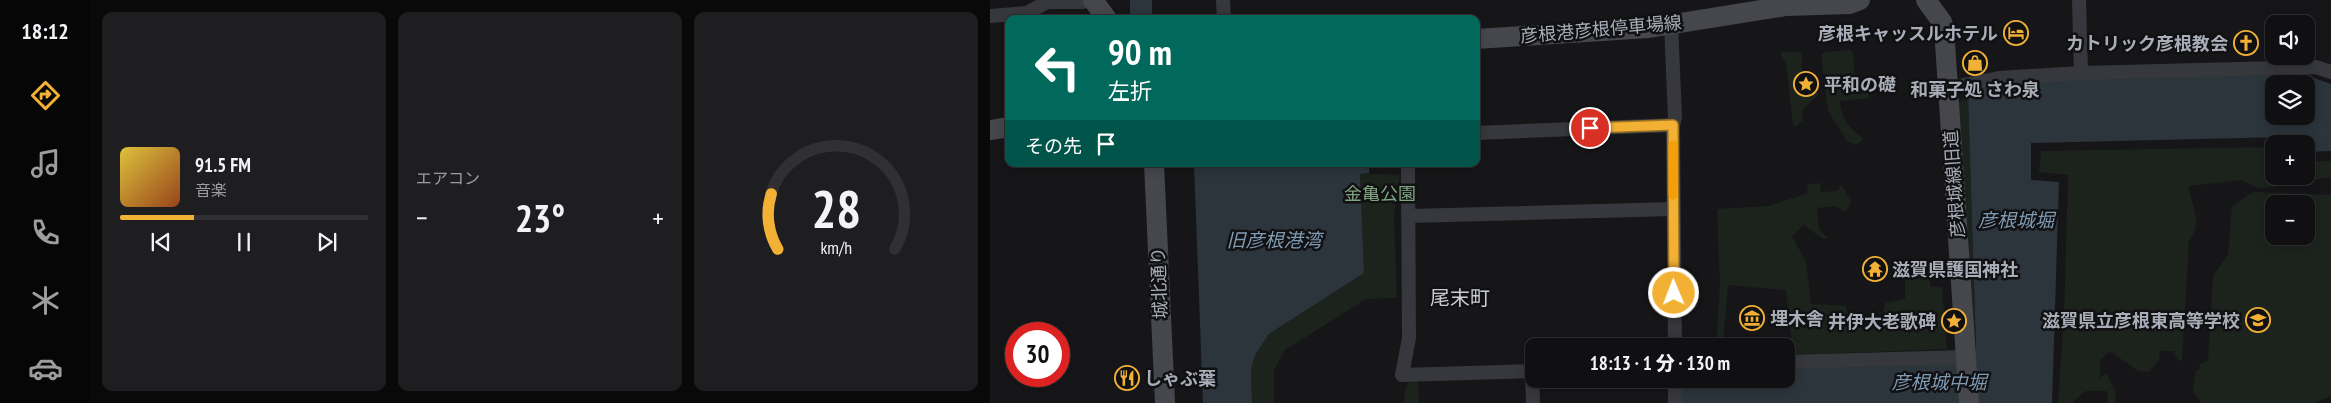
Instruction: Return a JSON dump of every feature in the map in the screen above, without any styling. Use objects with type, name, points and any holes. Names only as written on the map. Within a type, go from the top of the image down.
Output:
[{"type":"main road","points":[[1093,0],[1104,15]]},
{"type":"main road","points":[[1107,0],[1117,15]]},
{"type":"main road","name":"彦根港彦根停車場線","points":[[1480,39],[1649,28],[1808,2],[1849,4],[1860,0]]},
{"type":"main road","name":"彦根城線旧道","points":[[1926,0],[1942,22],[1944,28],[1969,403]]},
{"type":"main road","points":[[990,130],[1005,128]]},
{"type":"main road","name":"城北通り","points":[[1154,167],[1165,403]]},
{"type":"main road","name":"城北通り","points":[[1167,167],[1177,403]]},
{"type":"street","points":[[990,16],[1027,13],[1047,2],[1083,2],[1086,0]]},
{"type":"street","points":[[1223,0],[1224,15]]},
{"type":"street","points":[[2078,0],[2081,73]]},
{"type":"street","points":[[1671,24],[1675,118],[1673,125],[1675,338]]},
{"type":"street","points":[[1948,85],[1959,86],[1999,78],[2081,73],[2316,67],[2331,72]]},
{"type":"street","points":[[1480,133],[1673,125]]},
{"type":"street","points":[[1408,167],[1408,338],[1402,375],[1525,371]]},
{"type":"street","points":[[1408,216],[1673,209]]},
{"type":"street","points":[[1795,362],[1965,357]]},
{"type":"street","points":[[1533,388],[1533,403]]},
{"type":"street","points":[[1675,388],[1675,403]]},
{"type":"green space","points":[[1851,50],[1855,79],[1868,83],[1869,98],[1840,101],[1842,113],[1847,123],[1864,139],[1856,145],[1848,142],[1828,111],[1821,54]]},
{"type":"green space","points":[[1781,52],[1800,52],[1803,73],[1818,95],[1802,110],[1803,120],[1796,126],[1793,125],[1786,63],[1781,57]]},
{"type":"green space","points":[[1968,93],[1976,346],[1974,360],[1959,103]]},
{"type":"green space","points":[[2265,147],[2265,185],[2283,185],[2259,189],[2242,180],[2189,186],[2196,226],[2189,241],[2182,361],[2177,359],[2174,351],[2160,351],[2159,360],[2149,372],[2138,371],[2110,351],[2100,360],[2100,379],[2106,373],[2116,392],[2115,403],[2108,403],[2107,391],[2086,391],[2074,403],[2058,403],[2064,318],[2068,175],[2039,172],[2041,151]]},
{"type":"green space","points":[[2315,161],[2331,161],[2331,177],[2315,180]]},
{"type":"green space","name":"金亀公園","points":[[1360,173],[1400,175],[1394,216],[1397,298],[1366,299],[1285,350],[1274,370],[1274,403],[1252,403],[1251,369],[1255,355],[1269,334],[1364,273]]},
{"type":"green space","points":[[1820,183],[1821,192],[1838,191],[1840,186],[1843,187],[1851,202],[1846,212],[1835,206],[1817,208],[1819,229],[1828,238],[1823,239],[1804,225],[1792,236],[1806,262],[1811,304],[1846,306],[1850,324],[1882,325],[1885,303],[1905,299],[1905,267],[1928,274],[1931,287],[1942,287],[1947,349],[1795,355],[1795,338],[1791,338],[1786,290],[1728,285],[1724,338],[1717,338],[1720,285],[1717,209],[1768,206],[1803,195],[1807,192],[1808,184]]},
{"type":"green space","name":"滋賀県立彦根東高等学校","points":[[2253,192],[2331,195],[2331,396],[2315,403],[2201,403],[2193,391],[2196,370],[2199,370],[2200,364],[2208,361],[2213,276],[2228,255],[2232,206]]},
{"type":"green space","points":[[1410,379],[1418,379],[1419,403],[1404,403],[1405,391]]},
{"type":"water","name":"彦根城堀","points":[[2265,75],[2265,125],[2315,125],[2315,78],[2331,84],[2331,151],[2315,152],[2315,135],[2031,143],[2031,180],[2059,182],[2052,403],[1978,403],[1974,360],[1976,346],[1968,93],[1994,85],[2059,79]]},
{"type":"water","name":"旧彦根港湾","points":[[1194,167],[1369,167],[1369,173],[1360,174],[1364,273],[1269,334],[1255,355],[1251,369],[1252,403],[1203,403]]},
{"type":"water","name":"彦根城中堀","points":[[1959,359],[1962,403],[1681,403],[1681,388],[1795,388],[1795,365]]},
{"type":"waterway","points":[[1141,0],[1141,15]]},
{"type":"slow traffic","points":[[1673,145],[1673,195]]},
{"type":"place","name":"彦根キャッスルホテル","points":[[2016,33]]},
{"type":"place","name":"カトリック彦根教会","points":[[2246,43]]},
{"type":"place","name":"和菓子処 さわ泉","points":[[1975,63]]},
{"type":"place","name":"平和の礎","points":[[1806,84]]},
{"type":"place","name":"滋賀県護国神社","points":[[1875,269]]},
{"type":"place","name":"埋木舎","points":[[1752,318]]},
{"type":"place","name":"滋賀県立彦根東高等学校","points":[[2258,320]]},
{"type":"place","name":"井伊大老歌碑","points":[[1954,321]]},
{"type":"place","name":"しゃぶ葉","points":[[1127,378]]},
{"type":"district","name":"尾末町","points":[[1460,298]]},
{"type":"route","points":[[1590,128],[1673,125],[1672,217],[1674,293]]}]
